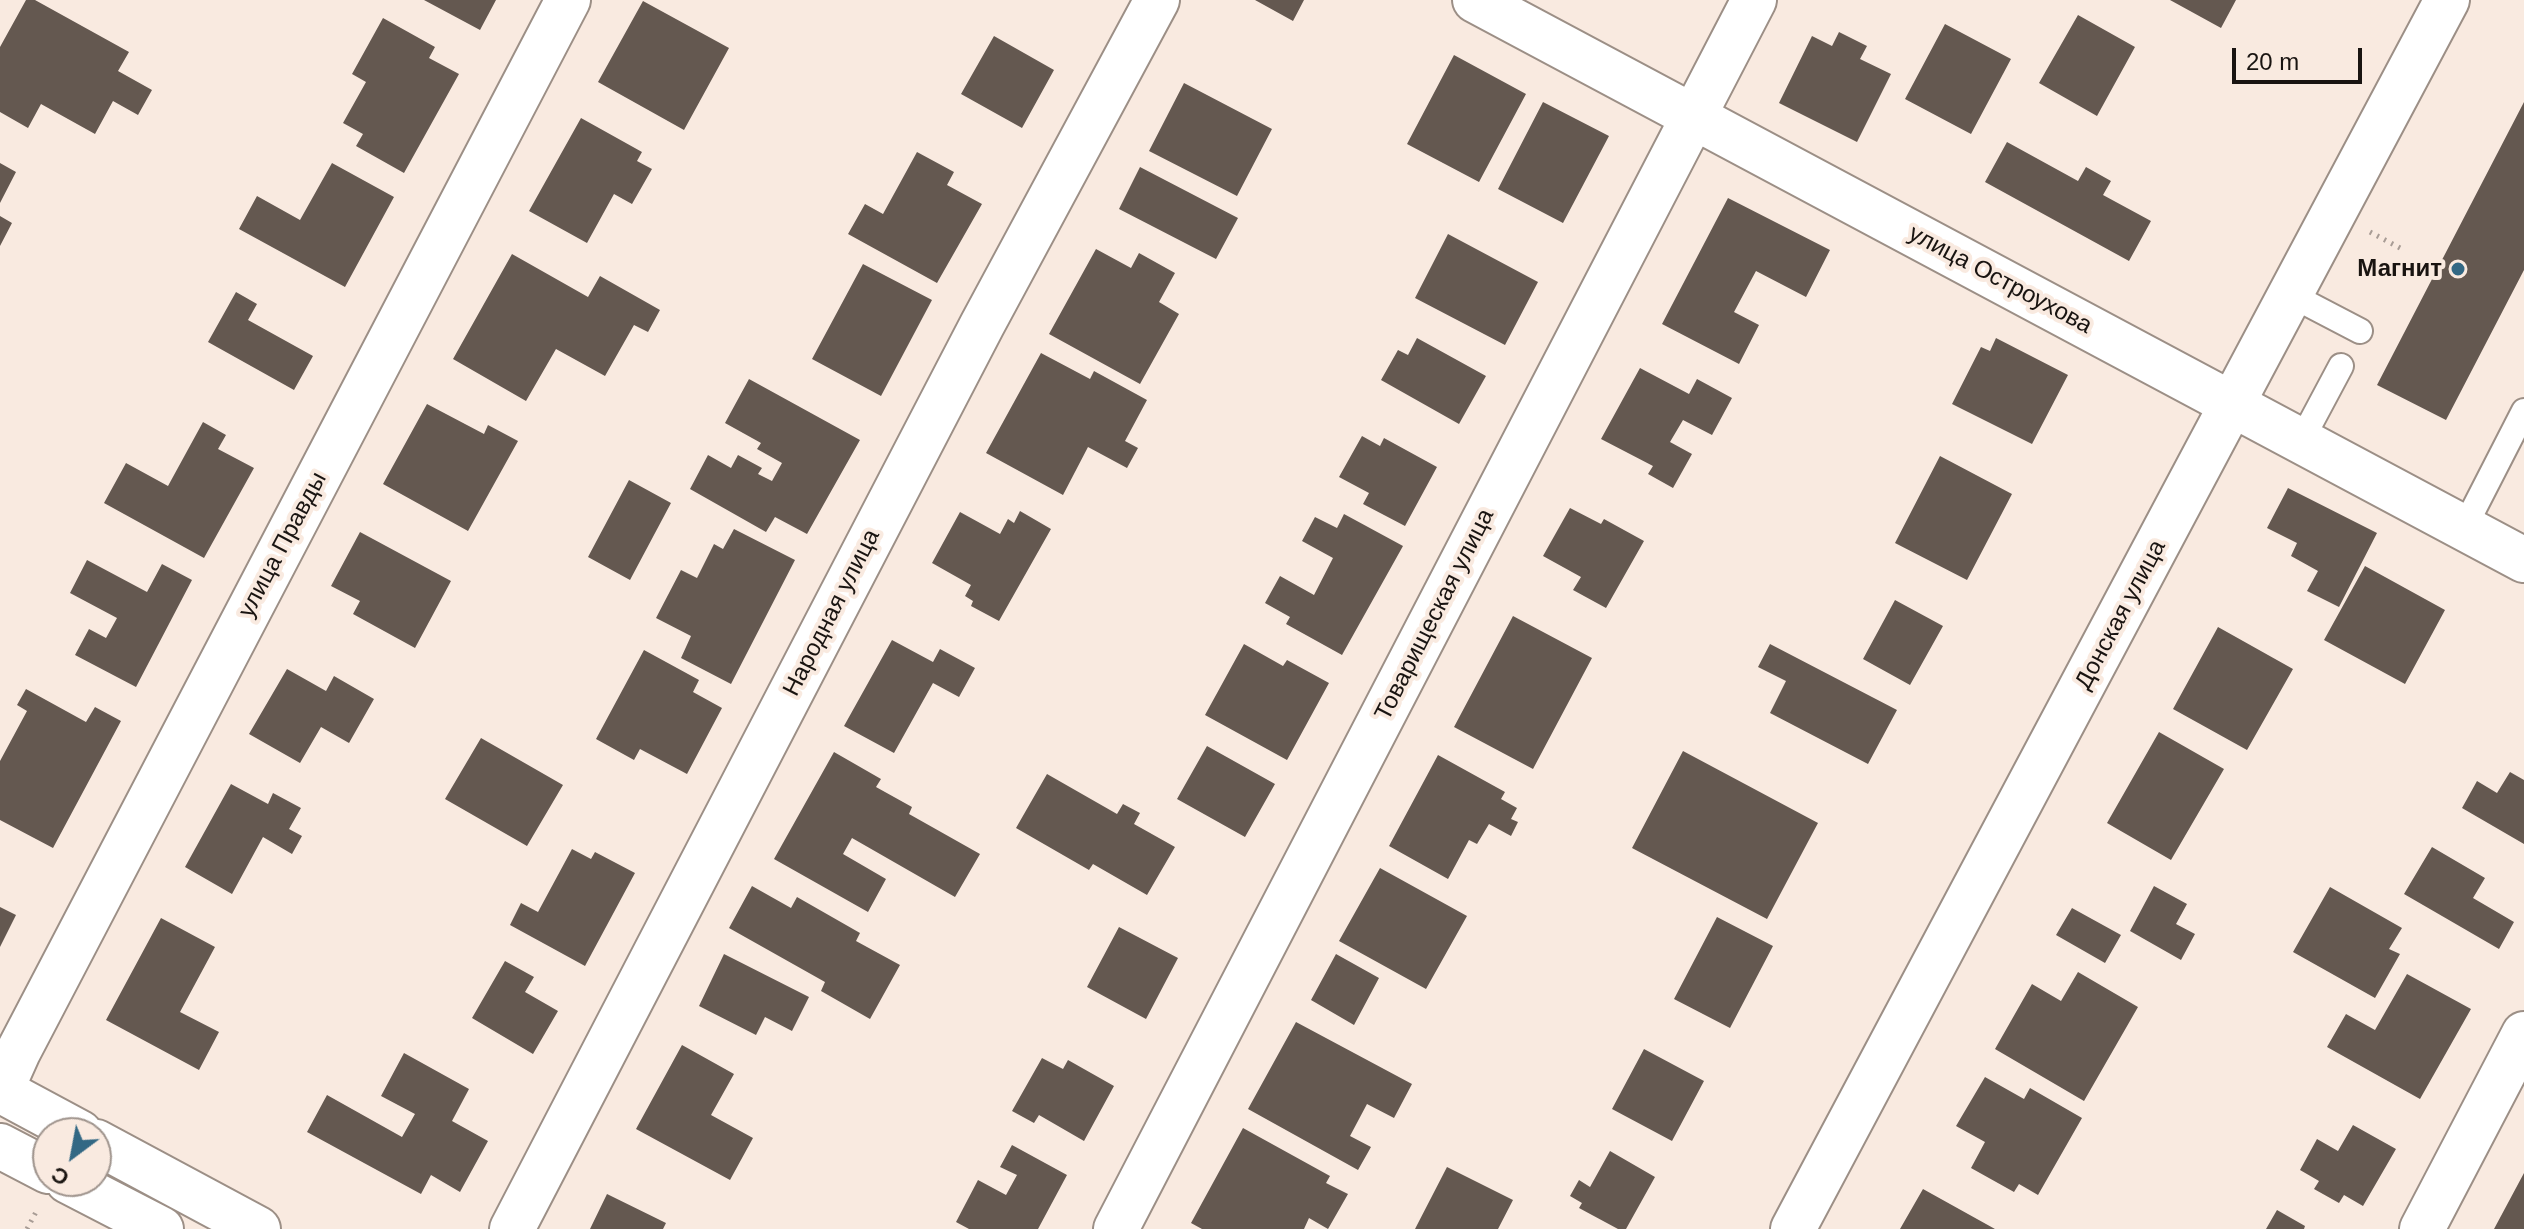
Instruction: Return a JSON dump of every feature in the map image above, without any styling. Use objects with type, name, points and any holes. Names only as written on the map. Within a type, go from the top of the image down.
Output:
[{"type":"street","name":"улица Правды","points":[[1,1090],[18,1052],[568,0]]},
{"type":"street","name":"Народная улица","points":[[512,1229],[982,325],[1157,0]]},
{"type":"street","name":"улица Остроухова","points":[[1475,0],[2524,560]]},
{"type":"street","name":"Товарищеская улица","points":[[1116,1229],[1754,0]]},
{"type":"street","name":"Донская улица","points":[[1793,1229],[2447,0]]},
{"type":"street","points":[[2422,1229],[2524,1034]]},
{"type":"street","points":[[1,1090],[51,1117]]},
{"type":"street","points":[[0,1146],[32,1163]]},
{"type":"street","points":[[112,1151],[258,1229]]},
{"type":"street","points":[[99,1197],[161,1229]]},
{"type":"lane","points":[[2291,295],[2360,331]]},
{"type":"lane","points":[[2301,441],[2341,366]]},
{"type":"lane","points":[[2464,528],[2524,411]]},
{"type":"building","points":[[26,0],[35,0],[129,52],[118,71],[152,90],[138,115],[113,101],[95,134],[41,104],[28,128],[0,112],[0,47]]},
{"type":"building","points":[[424,0],[496,0],[480,30]]},
{"type":"building","points":[[1255,0],[1304,0],[1293,21]]},
{"type":"building","points":[[2170,0],[2236,0],[2221,28]]},
{"type":"building","points":[[643,1],[729,48],[684,130],[598,82]]},
{"type":"building","points":[[2078,15],[2135,47],[2097,116],[2039,83]]},
{"type":"building","points":[[383,18],[435,47],[429,58],[459,74],[404,173],[356,146],[363,134],[343,123],[366,82],[352,74]]},
{"type":"building","points":[[1945,24],[2011,59],[1971,134],[1905,99]]},
{"type":"building","points":[[1839,32],[1867,46],[1860,59],[1891,74],[1857,142],[1779,103],[1812,36],[1832,46]]},
{"type":"building","points":[[994,36],[1054,70],[1022,128],[961,94]]},
{"type":"building","points":[[1454,55],[1526,94],[1479,182],[1407,144]]},
{"type":"building","points":[[1184,83],[1272,129],[1237,196],[1149,151]]},
{"type":"building","points":[[1543,102],[1609,136],[1563,223],[1498,189]]},
{"type":"building","points":[[2524,102],[2524,270],[2446,420],[2377,385]]},
{"type":"building","points":[[581,118],[642,152],[637,161],[652,169],[632,204],[614,194],[587,243],[529,211]]},
{"type":"building","points":[[2007,142],[2078,181],[2086,167],[2111,181],[2103,195],[2151,221],[2129,261],[1985,182]]},
{"type":"building","points":[[917,152],[954,172],[947,185],[982,204],[937,283],[848,234],[865,204],[883,214]]},
{"type":"building","points":[[0,163],[16,172],[0,203]]},
{"type":"building","points":[[332,163],[394,197],[345,287],[239,229],[257,196],[300,220]]},
{"type":"building","points":[[1140,167],[1238,218],[1216,259],[1119,209]]},
{"type":"building","points":[[1728,198],[1830,250],[1806,297],[1756,271],[1734,312],[1759,325],[1739,364],[1662,324]]},
{"type":"building","points":[[0,216],[12,223],[0,246]]},
{"type":"building","points":[[1448,234],[1538,282],[1505,345],[1415,298]]},
{"type":"building","points":[[1096,249],[1131,268],[1139,253],[1175,273],[1159,302],[1179,314],[1140,384],[1049,334]]},
{"type":"building","points":[[512,254],[588,297],[600,276],[660,310],[648,332],[634,325],[605,376],[556,349],[526,401],[453,359]]},
{"type":"building","points":[[863,264],[932,300],[881,396],[812,359]]},
{"type":"building","points":[[236,292],[257,304],[248,320],[313,356],[294,390],[208,342]]},
{"type":"building","points":[[1417,338],[1486,376],[1459,424],[1381,380],[1398,350],[1408,355]]},
{"type":"building","points":[[1996,338],[2068,375],[2032,444],[1952,404],[1981,347],[1990,351]]},
{"type":"building","points":[[1041,353],[1090,379],[1094,371],[1147,400],[1125,441],[1138,448],[1127,468],[1088,447],[1063,495],[986,453]]},
{"type":"building","points":[[1640,368],[1689,394],[1697,379],[1732,398],[1712,435],[1683,420],[1670,442],[1692,454],[1673,488],[1648,474],[1653,466],[1601,439]]},
{"type":"building","points":[[749,379],[860,440],[807,534],[775,517],[766,532],[690,489],[708,455],[731,468],[738,455],[762,468],[758,474],[772,481],[782,463],[757,449],[761,443],[725,423]]},
{"type":"building","points":[[427,404],[484,434],[488,425],[518,441],[468,531],[383,484]]},
{"type":"building","points":[[203,422],[226,435],[218,449],[254,468],[204,558],[104,503],[126,463],[168,486]]},
{"type":"building","points":[[1362,436],[1380,446],[1384,438],[1437,467],[1405,526],[1363,504],[1369,493],[1339,477]]},
{"type":"building","points":[[1940,456],[2012,494],[1967,580],[1895,543]]},
{"type":"building","points":[[629,480],[671,503],[630,580],[588,557]]},
{"type":"building","points":[[2288,488],[2377,533],[2339,607],[2307,591],[2318,571],[2291,556],[2297,543],[2267,528]]},
{"type":"building","points":[[1570,508],[1601,524],[1604,519],[1644,541],[1606,608],[1573,590],[1581,577],[1543,556]]},
{"type":"building","points":[[1020,511],[1051,529],[999,621],[971,606],[973,601],[965,596],[971,585],[932,563],[960,512],[1000,534],[1008,519],[1014,523]]},
{"type":"building","points":[[1344,514],[1403,546],[1342,655],[1286,624],[1290,617],[1265,603],[1280,576],[1314,595],[1333,558],[1302,541],[1315,517],[1337,528]]},
{"type":"building","points":[[734,529],[795,560],[731,684],[681,658],[691,636],[656,618],[681,570],[697,578],[714,544],[723,549]]},
{"type":"building","points":[[360,532],[451,581],[415,648],[353,614],[360,601],[331,586]]},
{"type":"building","points":[[87,560],[147,592],[162,564],[192,580],[136,687],[75,655],[89,629],[106,638],[117,618],[70,593]]},
{"type":"building","points":[[2365,566],[2445,610],[2405,684],[2324,640]]},
{"type":"building","points":[[1895,600],[1943,626],[1910,685],[1863,659]]},
{"type":"building","points":[[1513,616],[1592,658],[1533,769],[1454,727]]},
{"type":"building","points":[[2218,627],[2293,669],[2247,750],[2173,709]]},
{"type":"building","points":[[892,640],[933,662],[940,649],[975,668],[959,697],[933,683],[894,753],[844,726]]},
{"type":"building","points":[[1244,644],[1283,666],[1287,660],[1329,683],[1287,760],[1205,715]]},
{"type":"building","points":[[1770,644],[1897,710],[1868,764],[1770,713],[1786,681],[1758,667]]},
{"type":"building","points":[[644,650],[699,680],[693,692],[722,708],[687,774],[640,749],[634,760],[596,739]]},
{"type":"building","points":[[287,669],[326,691],[334,676],[374,699],[349,743],[321,727],[300,763],[249,734]]},
{"type":"building","points":[[26,689],[86,722],[95,707],[121,721],[53,848],[0,820],[0,761],[27,711],[17,705]]},
{"type":"building","points":[[2159,732],[2224,769],[2171,860],[2107,823]]},
{"type":"building","points":[[481,738],[563,785],[527,846],[445,799]]},
{"type":"building","points":[[1207,746],[1275,784],[1245,837],[1177,799]]},
{"type":"building","points":[[1683,751],[1818,823],[1767,919],[1632,848]]},
{"type":"building","points":[[834,752],[881,779],[876,787],[912,807],[909,814],[980,854],[955,897],[852,838],[843,854],[886,879],[868,912],[774,859]]},
{"type":"building","points":[[1438,755],[1505,792],[1501,799],[1517,808],[1511,819],[1518,822],[1511,836],[1489,824],[1477,844],[1469,840],[1448,879],[1389,846]]},
{"type":"building","points":[[2510,772],[2524,780],[2524,844],[2462,808],[2477,781],[2497,793]]},
{"type":"building","points":[[1047,774],[1117,814],[1123,804],[1140,813],[1134,824],[1175,847],[1147,895],[1093,864],[1089,870],[1016,828]]},
{"type":"building","points":[[231,784],[268,804],[273,793],[301,808],[289,829],[302,836],[292,854],[263,837],[232,894],[185,867]]},
{"type":"building","points":[[2432,847],[2485,878],[2473,898],[2514,922],[2499,949],[2404,894]]},
{"type":"building","points":[[572,849],[591,859],[595,852],[635,873],[585,966],[510,925],[521,903],[538,912]]},
{"type":"building","points":[[1380,868],[1467,916],[1426,989],[1339,941]]},
{"type":"building","points":[[752,886],[791,908],[797,897],[860,933],[856,941],[900,965],[870,1019],[821,991],[825,982],[729,928]]},
{"type":"building","points":[[2154,886],[2187,904],[2176,924],[2195,934],[2181,960],[2130,931]]},
{"type":"building","points":[[2330,887],[2402,928],[2389,949],[2400,954],[2375,998],[2293,952]]},
{"type":"building","points":[[0,907],[16,915],[0,947]]},
{"type":"building","points":[[2072,908],[2121,935],[2105,963],[2056,935]]},
{"type":"building","points":[[1717,917],[1773,946],[1730,1028],[1674,999]]},
{"type":"building","points":[[161,918],[215,947],[180,1012],[219,1032],[199,1070],[106,1020]]},
{"type":"building","points":[[1119,927],[1178,958],[1146,1019],[1087,987]]},
{"type":"building","points":[[724,954],[809,997],[792,1031],[765,1017],[756,1035],[699,1006]]},
{"type":"building","points":[[1336,954],[1379,978],[1354,1025],[1311,1000]]},
{"type":"building","points":[[505,961],[534,977],[525,992],[558,1011],[533,1054],[472,1018]]},
{"type":"building","points":[[2078,972],[2138,1007],[2084,1101],[1995,1049],[2032,984],[2061,1001]]},
{"type":"building","points":[[2407,974],[2471,1009],[2420,1099],[2327,1047],[2346,1014],[2375,1030]]},
{"type":"building","points":[[1296,1022],[1412,1084],[1394,1118],[1367,1104],[1350,1136],[1371,1147],[1358,1170],[1248,1109]]},
{"type":"building","points":[[682,1045],[734,1074],[711,1115],[753,1138],[730,1180],[636,1129]]},
{"type":"building","points":[[1644,1049],[1704,1081],[1672,1141],[1612,1109]]},
{"type":"building","points":[[404,1053],[469,1089],[452,1121],[488,1141],[460,1192],[431,1175],[421,1194],[307,1132],[327,1095],[402,1137],[415,1114],[381,1096]]},
{"type":"building","points":[[1042,1058],[1063,1069],[1068,1060],[1114,1086],[1084,1141],[1039,1115],[1034,1123],[1012,1111]]},
{"type":"building","points":[[1985,1077],[2024,1099],[2030,1088],[2082,1118],[2038,1195],[2019,1184],[2014,1192],[1971,1168],[1985,1142],[1956,1126]]},
{"type":"building","points":[[2353,1125],[2396,1149],[2363,1206],[2344,1195],[2339,1203],[2314,1189],[2319,1181],[2300,1170],[2317,1139],[2338,1151]]},
{"type":"building","points":[[1243,1128],[1330,1176],[1326,1183],[1348,1194],[1328,1229],[1309,1218],[1304,1229],[1202,1229],[1191,1223]]},
{"type":"building","points":[[1012,1145],[1067,1175],[1038,1229],[969,1229],[956,1222],[978,1180],[1006,1195],[1017,1175],[1000,1167]]},
{"type":"building","points":[[1610,1151],[1655,1177],[1626,1229],[1618,1229],[1579,1208],[1582,1203],[1570,1196],[1579,1180],[1590,1187]]},
{"type":"building","points":[[1447,1167],[1513,1200],[1498,1229],[1415,1229]]},
{"type":"building","points":[[2524,1173],[2524,1229],[2494,1229]]},
{"type":"building","points":[[1923,1189],[1995,1229],[1900,1229]]},
{"type":"building","points":[[607,1194],[666,1223],[663,1229],[590,1229]]},
{"type":"building","points":[[2277,1210],[2305,1226],[2304,1229],[2266,1229]]},
{"type":"place","name":"Магнит","points":[[2458,269]]}]
